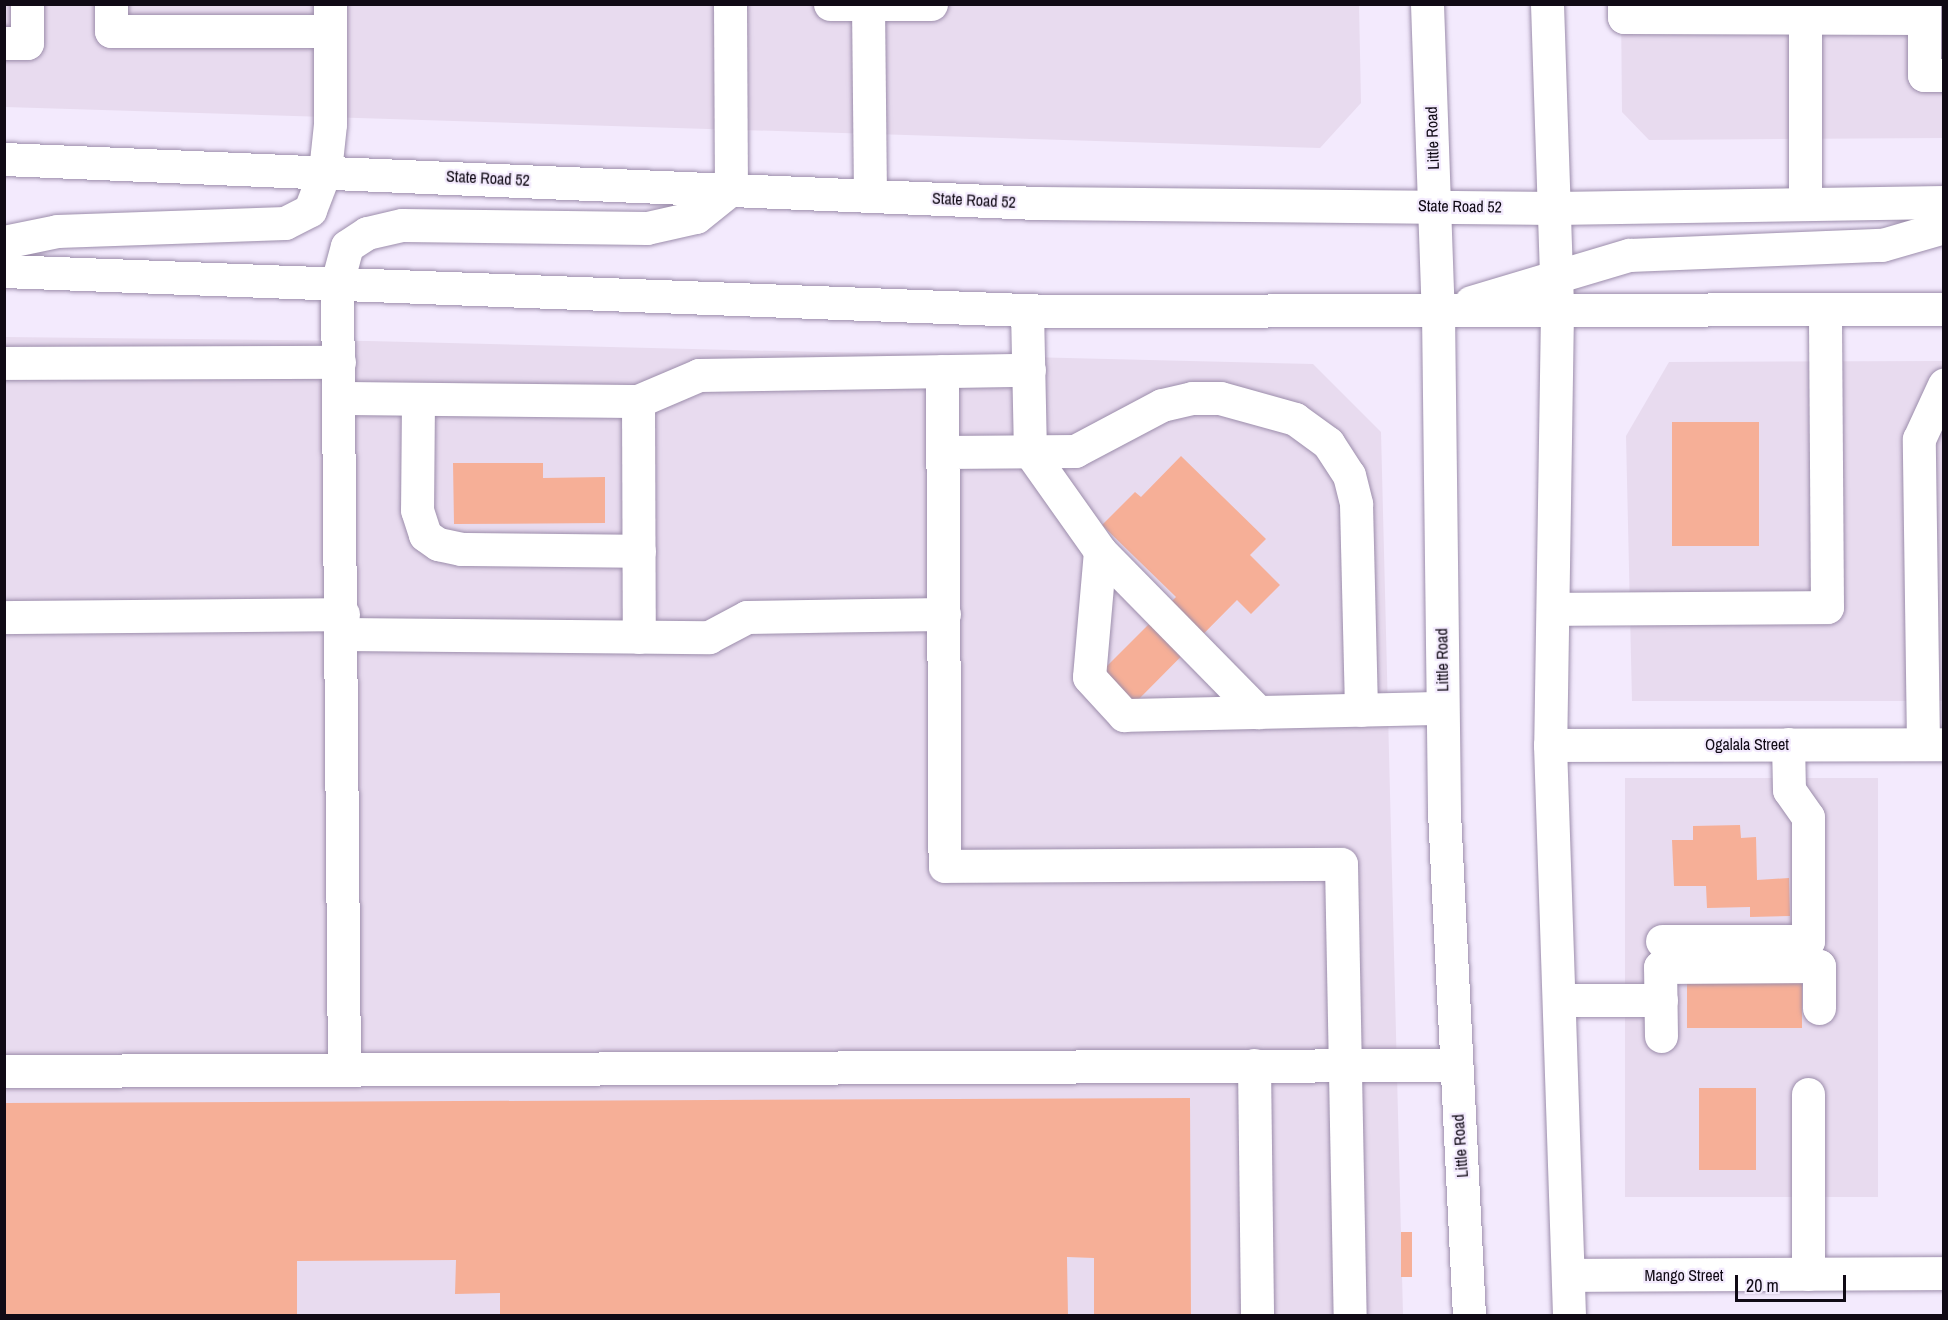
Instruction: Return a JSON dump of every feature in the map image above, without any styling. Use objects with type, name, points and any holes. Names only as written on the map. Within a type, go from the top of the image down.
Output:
[{"type":"main road","points":[[4,43],[27,43],[27,4]]},
{"type":"main road","points":[[4,242],[57,231],[194,230],[285,223],[310,210],[325,171],[330,124],[330,18],[232,18],[111,32],[111,4]]},
{"type":"main road","points":[[344,1070],[343,624],[337,283],[347,246],[367,233],[402,225],[647,228],[696,217],[731,189],[730,4]]},
{"type":"main road","points":[[830,4],[931,4]]},
{"type":"main road","name":"Little Road","points":[[1427,4],[1438,312],[1443,708],[1455,1065],[1469,1316]]},
{"type":"main road","points":[[1547,4],[1557,312],[1550,745],[1569,1316]]},
{"type":"main road","points":[[1624,4],[1624,17],[1805,11],[1924,11],[1924,75],[1944,75]]},
{"type":"main road","points":[[868,5],[870,195]]},
{"type":"main road","points":[[1805,11],[1805,203]]},
{"type":"main road","name":"State Road 52","points":[[4,159],[1038,203],[1555,208],[1944,202]]},
{"type":"main road","points":[[1438,312],[1629,255],[1882,245],[1944,227]]},
{"type":"main road","points":[[4,271],[1027,310],[1557,312],[1944,309]]},
{"type":"main road","points":[[1027,310],[1030,452],[1100,550],[1258,712]]},
{"type":"main road","points":[[1552,609],[1827,607],[1825,310]]},
{"type":"main road","points":[[4,363],[339,362]]},
{"type":"main road","points":[[339,398],[638,401],[699,375],[1029,370]]},
{"type":"main road","points":[[942,371],[945,866],[1341,864],[1350,1316]]},
{"type":"main road","points":[[1933,744],[1932,591],[1919,439],[1944,385]]},
{"type":"main road","points":[[943,452],[1075,451],[1162,405],[1192,398],[1220,398],[1295,419],[1328,443],[1349,475],[1356,504],[1361,710]]},
{"type":"main road","points":[[418,400],[417,510],[425,535],[438,544],[462,549],[639,551]]},
{"type":"main road","points":[[638,401],[639,637]]},
{"type":"main road","points":[[1100,550],[1089,677],[1124,715],[1443,708]]},
{"type":"main road","points":[[4,617],[343,624],[639,637],[710,637],[747,617],[944,614]]},
{"type":"main road","points":[[1662,941],[1808,941],[1808,817],[1789,790],[1788,744]]},
{"type":"main road","name":"Ogalala Street","points":[[1550,745],[1933,744]]},
{"type":"main road","points":[[1661,1036],[1660,967],[1819,966],[1819,1008]]},
{"type":"main road","points":[[1559,1000],[1661,1000]]},
{"type":"main road","points":[[1254,1065],[1257,1316]]},
{"type":"main road","points":[[4,1071],[1455,1065]]},
{"type":"main road","points":[[1808,1094],[1808,1274]]},
{"type":"main road","name":"Mango Street","points":[[1568,1275],[1944,1273]]},
{"type":"shaded area","points":[[5,5],[1359,5],[1361,103],[1320,148],[5,107]]},
{"type":"shaded area","points":[[1621,5],[1943,5],[1943,138],[1649,140],[1622,112]]},
{"type":"shaded area","points":[[5,337],[368,341],[1313,364],[1381,432],[1403,1315],[5,1316]]},
{"type":"shaded area","points":[[1943,361],[1943,701],[1632,701],[1626,436],[1669,362]]},
{"type":"shaded area","points":[[1625,778],[1878,778],[1878,1197],[1625,1197]]},
{"type":"building","points":[[1672,422],[1759,422],[1759,546],[1672,546]]},
{"type":"building","points":[[1181,456],[1266,539],[1250,555],[1280,585],[1251,614],[1237,600],[1133,705],[1100,673],[1176,597],[1102,525],[1135,492],[1141,497]]},
{"type":"building","points":[[453,463],[543,463],[543,478],[605,477],[605,523],[454,524]]},
{"type":"building","points":[[1740,825],[1741,838],[1756,837],[1757,880],[1789,878],[1790,916],[1750,917],[1750,907],[1707,908],[1706,886],[1674,886],[1672,840],[1693,840],[1693,826]]},
{"type":"building","points":[[1687,972],[1802,972],[1802,1028],[1687,1028]]},
{"type":"building","points":[[1699,1088],[1756,1088],[1756,1170],[1699,1170]]},
{"type":"building","points":[[1190,1098],[1191,1316],[1094,1316],[1094,1258],[1067,1257],[1068,1316],[500,1316],[500,1293],[455,1294],[456,1260],[297,1261],[297,1316],[4,1316],[4,1103]]},
{"type":"building","points":[[1401,1232],[1412,1232],[1412,1277],[1401,1277]]}]
